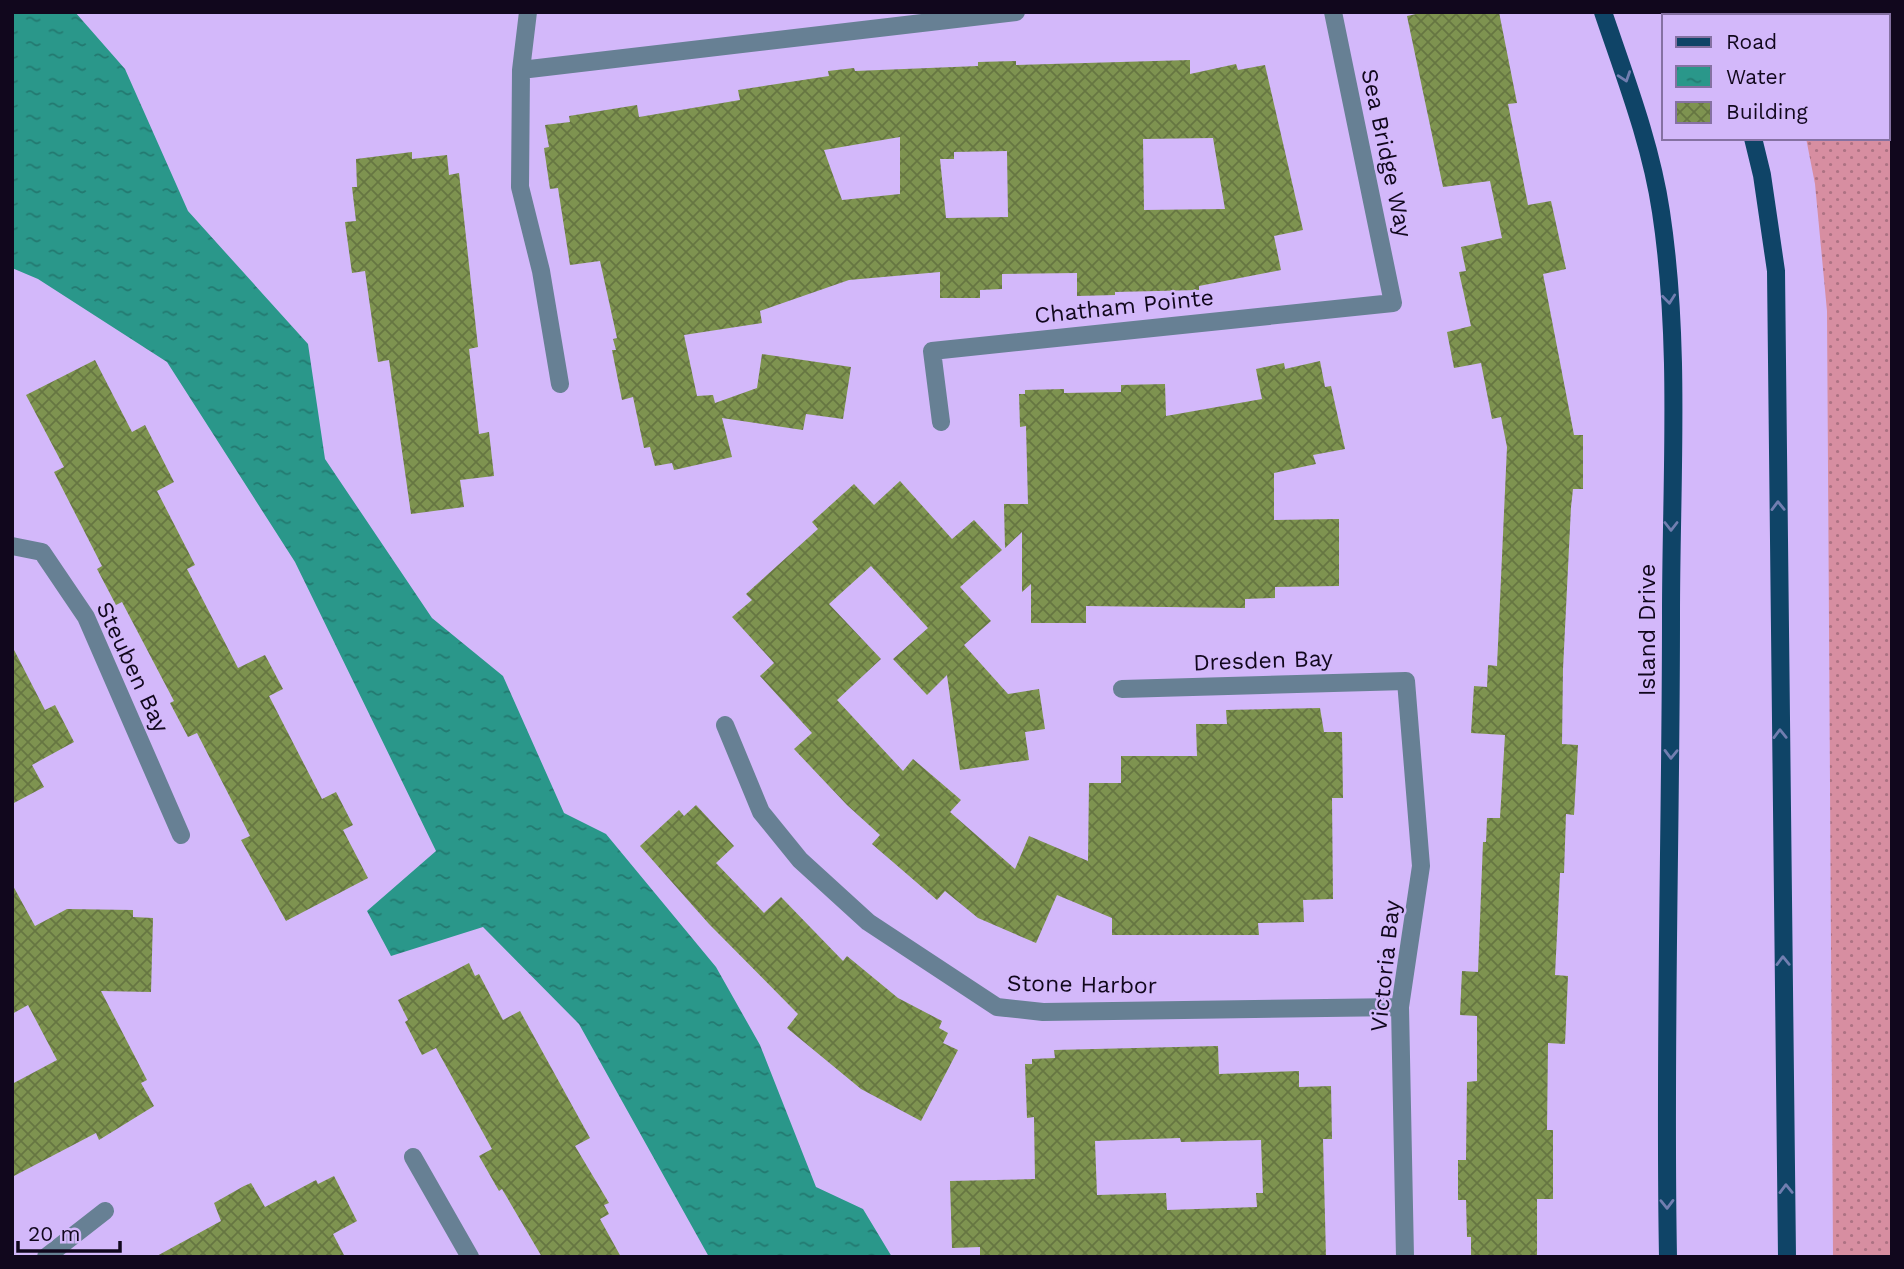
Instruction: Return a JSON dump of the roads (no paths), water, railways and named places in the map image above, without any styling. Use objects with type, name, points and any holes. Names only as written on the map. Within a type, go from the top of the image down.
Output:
[{"type":"main road","name":"Island Drive","points":[[1603,12],[1634,100],[1661,210],[1672,320],[1671,755],[1665,1117],[1668,1257]]},
{"type":"main road","points":[[1753,140],[1762,175],[1776,271],[1787,1257]]},
{"type":"street","points":[[528,12],[521,70],[520,187],[541,271],[560,384]]},
{"type":"street","points":[[521,70],[1016,12]]},
{"type":"street","name":"Sea Bridge Way","points":[[1333,12],[1393,303]]},
{"type":"street","name":"Chatham Pointe","points":[[941,422],[932,351],[1393,303]]},
{"type":"street","name":"Steuben Bay","points":[[12,546],[42,552],[86,617],[181,835]]},
{"type":"street","name":"Dresden Bay","points":[[1122,689],[1406,681]]},
{"type":"street","name":"Victoria Bay","points":[[1405,1257],[1400,1007],[1421,866],[1406,681]]},
{"type":"street","name":"Stone Harbor","points":[[725,725],[761,812],[800,860],[868,922],[997,1007],[1043,1012],[1400,1007]]},
{"type":"street","points":[[413,1157],[470,1257]]},
{"type":"street","points":[[46,1257],[105,1211]]},
{"type":"water","points":[[12,12],[75,12],[125,69],[188,211],[308,344],[325,459],[432,618],[503,676],[564,813],[606,834],[716,967],[760,1045],[816,1187],[863,1209],[892,1257],[709,1257],[579,1024],[483,927],[391,956],[367,911],[436,851],[295,562],[167,362],[38,279],[12,268]]}]
